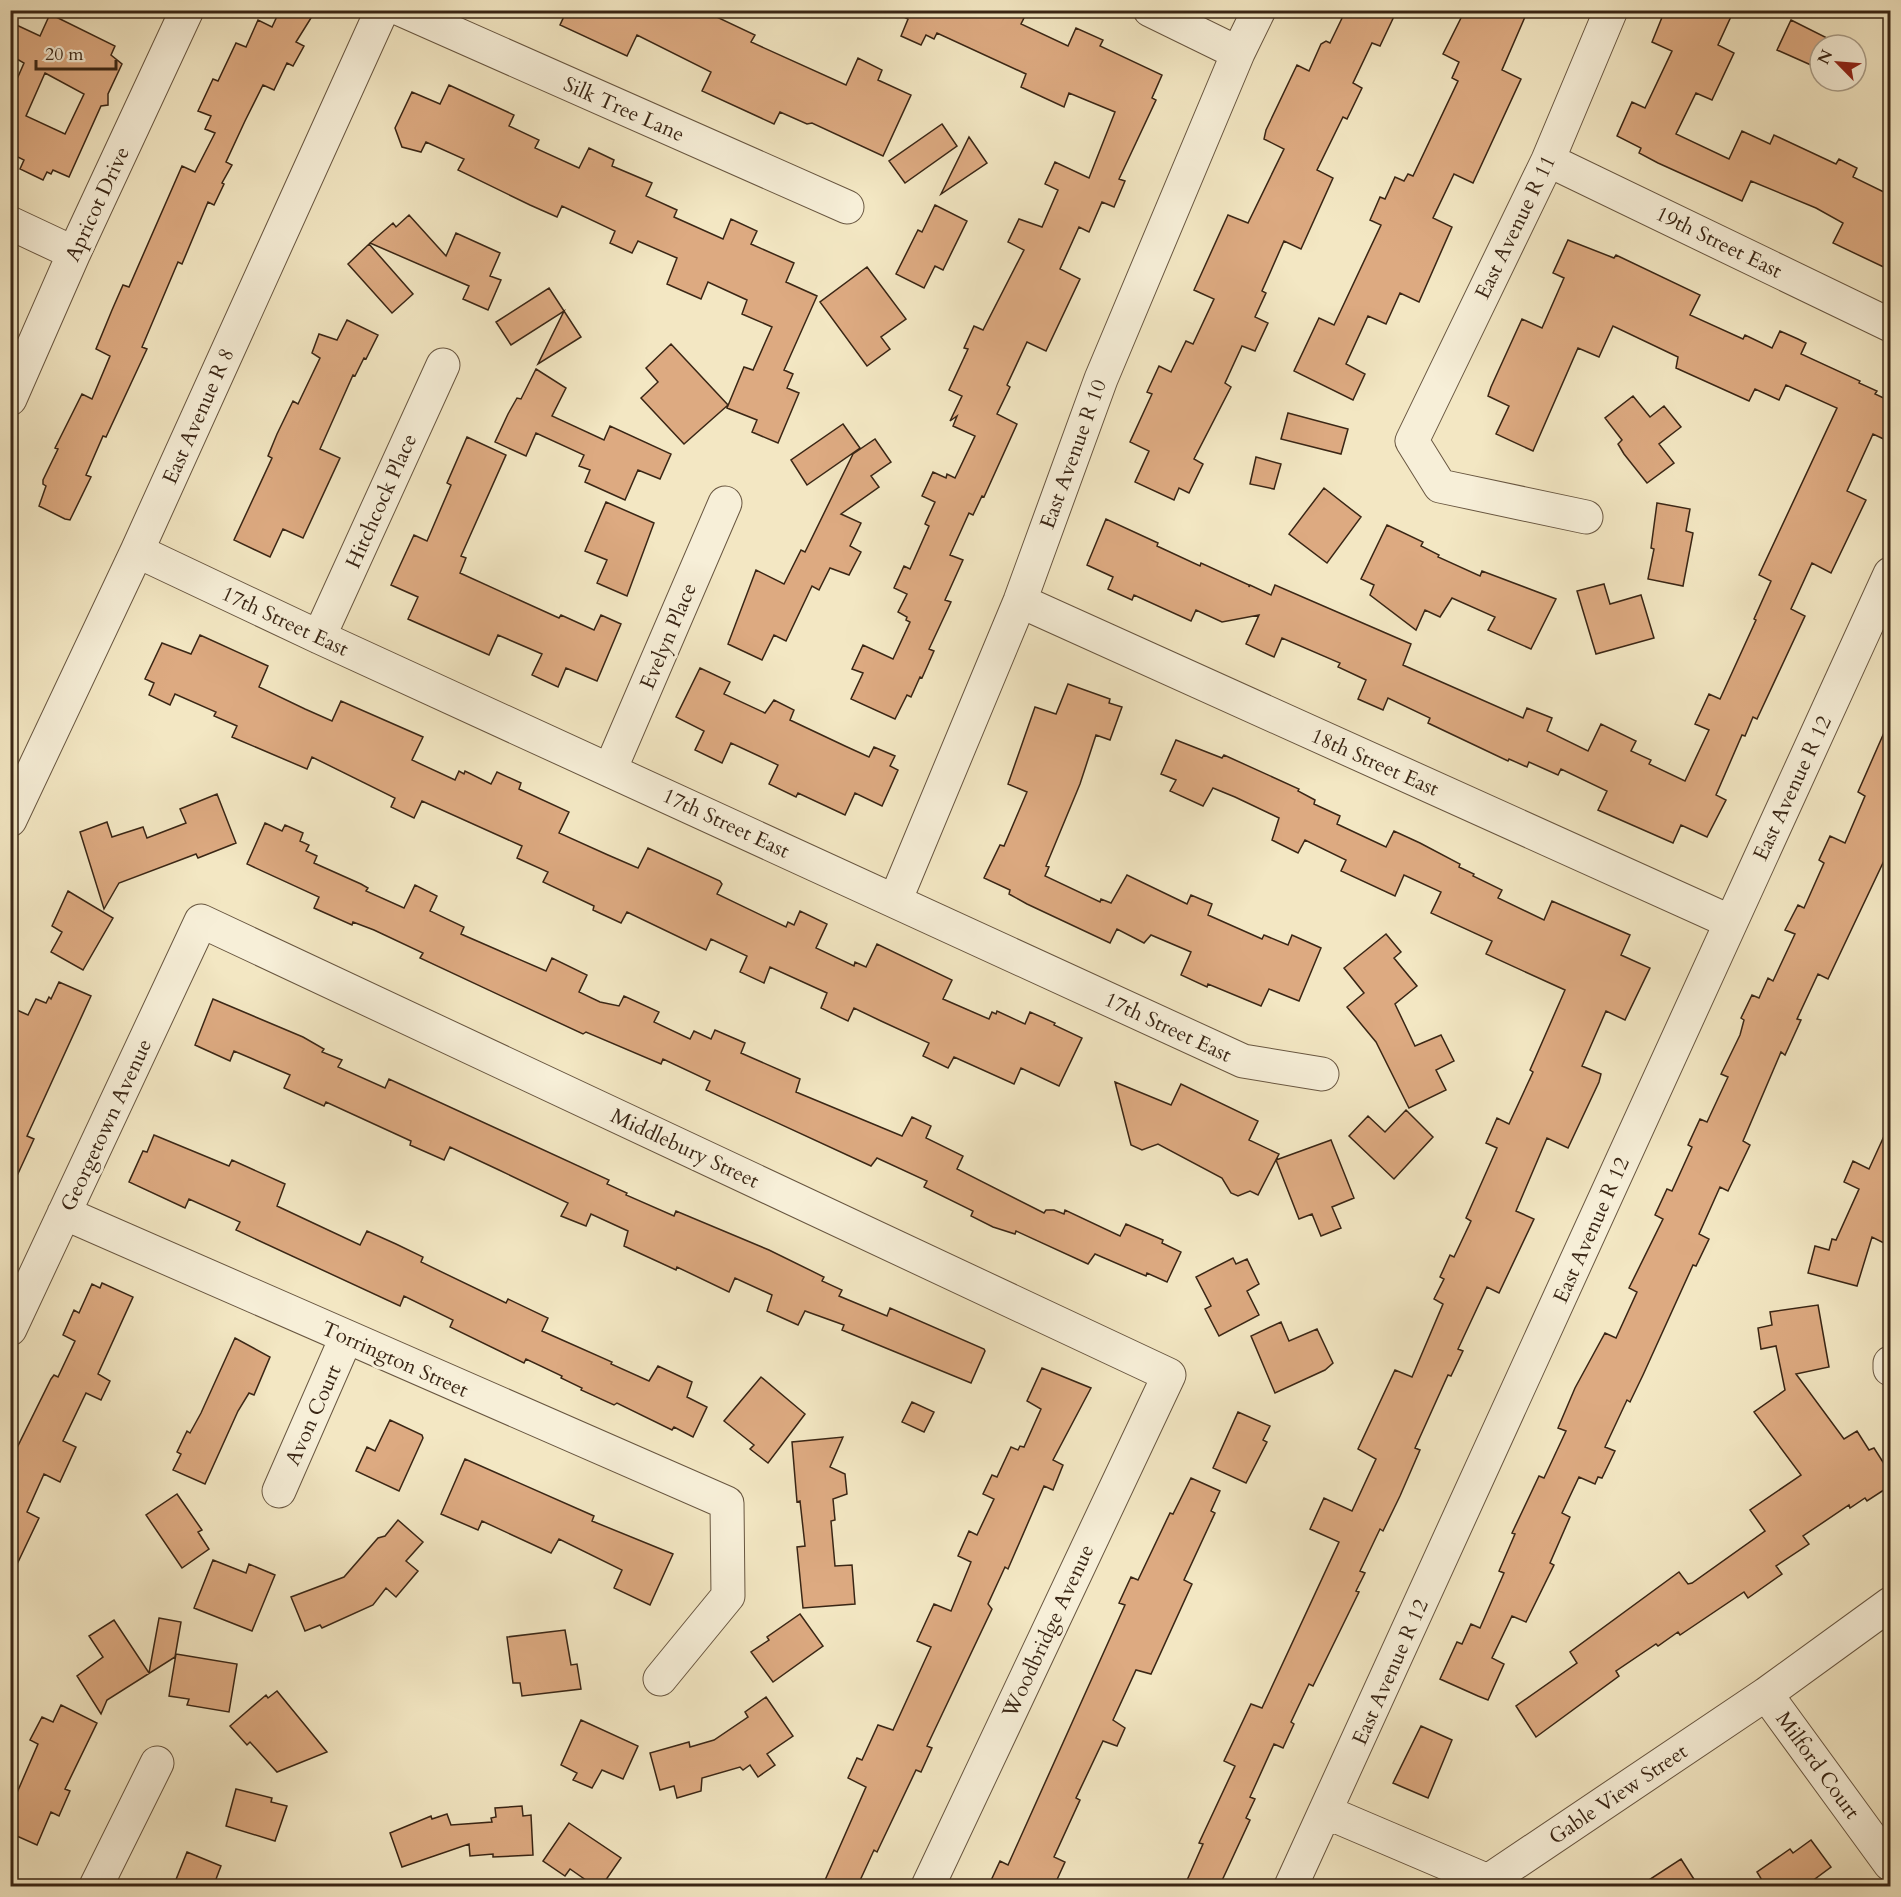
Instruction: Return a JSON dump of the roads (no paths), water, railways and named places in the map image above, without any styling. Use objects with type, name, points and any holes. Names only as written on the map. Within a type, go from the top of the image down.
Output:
[{"type":"street","name":"East Avenue R 8","points":[[10,820],[137,551],[382,10]]},
{"type":"street","name":"Silk Tree Lane","points":[[402,10],[847,207]]},
{"type":"street","points":[[1150,10],[1238,53]]},
{"type":"street","name":"East Avenue R 10","points":[[895,901],[1020,602],[1101,379],[1238,53],[1259,10]]},
{"type":"street","name":"East Avenue R 11","points":[[1586,517],[1440,486],[1412,441],[1548,160],[1611,10]]},
{"type":"street","name":"Apricot Drive","points":[[10,399],[74,252],[186,11]]},
{"type":"street","name":"19th Street East","points":[[1548,160],[1890,325]]},
{"type":"street","points":[[10,223],[74,252]]},
{"type":"street","name":"Hitchcock Place","points":[[319,637],[443,365]]},
{"type":"street","name":"Evelyn Place","points":[[610,770],[725,503]]},
{"type":"street","name":"17th Street East","points":[[137,551],[319,637],[1243,1061],[1322,1074]]},
{"type":"street","name":"East Avenue R 12","points":[[1291,1887],[1890,574]]},
{"type":"street","name":"18th Street East","points":[[1020,602],[1731,922]]},
{"type":"street","name":"Georgetown Avenue","points":[[10,1329],[201,921]]},
{"type":"street","name":"Middlebury Street","points":[[201,921],[1169,1375]]},
{"type":"street","name":"Torrington Street","points":[[64,1213],[727,1503],[728,1596],[660,1678]]},
{"type":"street","name":"Avon Court","points":[[279,1491],[346,1338]]},
{"type":"street","points":[[1890,1363],[1890,1369]]},
{"type":"street","name":"Woodbridge Avenue","points":[[928,1887],[1169,1375]]},
{"type":"street","name":"Gable View Street","points":[[1326,1812],[1488,1881],[1766,1694],[1890,1604]]},
{"type":"street","name":"Milford Court","points":[[1766,1694],[1890,1864]]},
{"type":"street","points":[[96,1887],[158,1763]]}]
